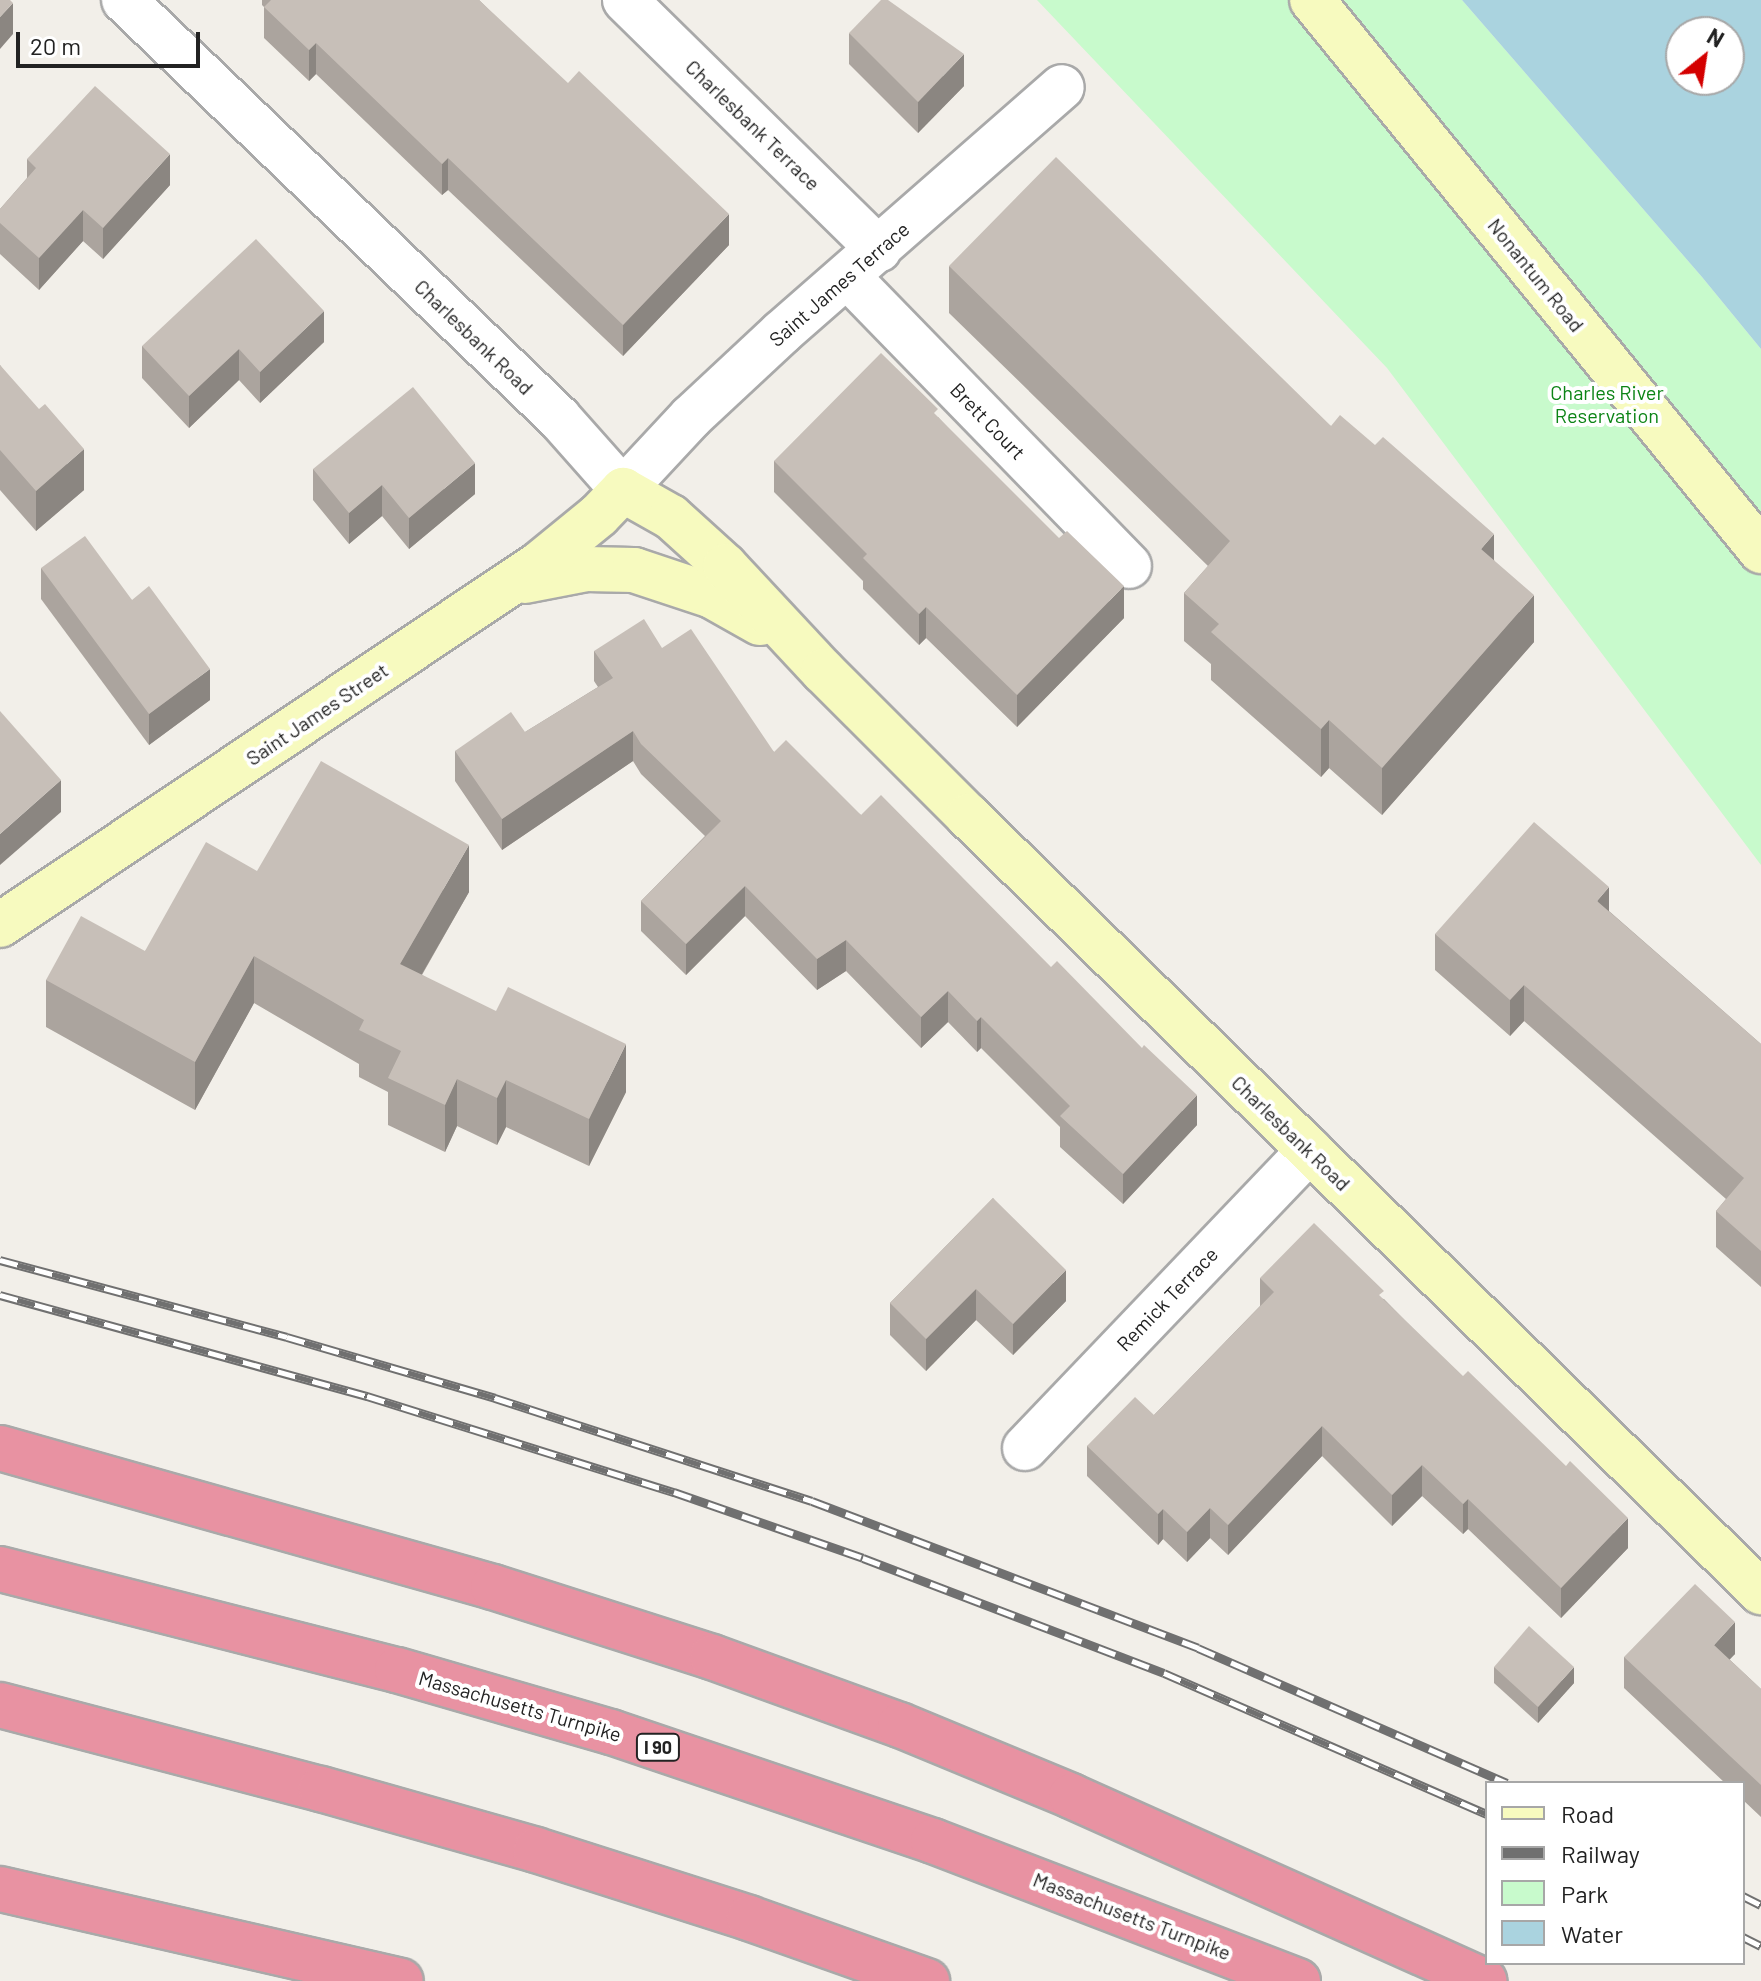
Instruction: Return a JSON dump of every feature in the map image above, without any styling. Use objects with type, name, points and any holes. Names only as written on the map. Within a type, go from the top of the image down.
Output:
[{"type":"highway","points":[[0,1448],[478,1582],[712,1657],[900,1725],[1057,1790],[1484,1981]]},
{"type":"highway","name":"Massachusetts Turnpike","points":[[0,1569],[382,1666],[611,1732],[947,1846],[1298,1981]]},
{"type":"highway","points":[[0,1705],[307,1785],[536,1850],[749,1918],[927,1981]]},
{"type":"highway","points":[[0,1889],[401,1981]]},
{"type":"street","name":"Charlesbank Road","points":[[124,0],[559,418],[623,490],[653,505],[688,530],[823,671],[1761,1592]]},
{"type":"street","name":"Charlesbank Terrace","points":[[625,0],[864,264]]},
{"type":"street","name":"Nonantum Road","points":[[1312,0],[1761,551]]},
{"type":"street","name":"Saint James Terrace","points":[[623,490],[691,417],[1062,87]]},
{"type":"street","name":"Brett Court","points":[[864,264],[1129,566]]},
{"type":"street","name":"Saint James Street","points":[[0,925],[497,592],[572,538],[623,490]]},
{"type":"street","name":"Charlesbank Road","points":[[497,592],[541,575],[563,571],[634,570],[687,586],[737,608],[823,671]]},
{"type":"street","name":"Remick Terrace","points":[[1025,1448],[1310,1150]]},
{"type":"green space","name":"Charles River Reservation","points":[[1037,0],[1462,0],[1702,277],[1761,349],[1761,865],[1387,368]]},
{"type":"water","points":[[1462,0],[1761,0],[1761,349],[1702,277]]},
{"type":"building","points":[[0,0],[13,3],[0,17]]},
{"type":"building","points":[[271,0],[479,0],[568,83],[579,71],[729,214],[623,325],[448,158],[442,164],[316,43],[309,50],[264,7]]},
{"type":"building","points":[[881,0],[888,0],[964,54],[918,102],[849,33]]},
{"type":"building","points":[[95,86],[170,154],[103,228],[83,210],[39,258],[0,223],[0,209],[36,168],[27,159]]},
{"type":"building","points":[[1056,157],[1331,426],[1340,415],[1375,445],[1383,437],[1494,534],[1481,549],[1534,595],[1382,768],[1329,720],[1321,729],[1211,632],[1219,624],[1184,593],[1230,541],[949,266]]},
{"type":"building","points":[[256,239],[324,311],[260,372],[239,349],[189,396],[142,346]]},
{"type":"building","points":[[881,353],[938,409],[934,413],[1059,538],[1067,531],[1124,586],[1017,695],[926,607],[919,614],[863,558],[867,554],[774,461]]},
{"type":"building","points":[[0,365],[39,409],[45,404],[84,449],[36,491],[0,450]]},
{"type":"building","points":[[413,387],[475,463],[409,518],[382,485],[349,513],[313,469]]},
{"type":"building","points":[[85,536],[132,600],[149,586],[210,669],[149,714],[41,568]]},
{"type":"building","points":[[644,619],[662,648],[691,629],[774,752],[786,740],[861,815],[881,795],[1051,967],[1057,961],[1142,1048],[1144,1045],[1197,1095],[1123,1174],[1060,1116],[1070,1106],[981,1017],[977,1021],[948,991],[921,1017],[846,940],[817,959],[745,886],[686,944],[641,901],[721,821],[641,744],[633,731],[502,819],[455,751],[511,712],[525,732],[613,678],[594,651]]},
{"type":"building","points":[[0,711],[61,780],[0,834]]},
{"type":"building","points":[[321,761],[469,845],[400,964],[496,1011],[508,987],[626,1044],[589,1119],[506,1080],[497,1098],[457,1079],[445,1105],[388,1078],[401,1051],[359,1030],[364,1020],[254,956],[195,1062],[46,980],[81,916],[145,951],[206,842],[257,871]]},
{"type":"building","points":[[1534,822],[1609,887],[1597,901],[1761,1044],[1761,1251],[1716,1211],[1744,1178],[1524,985],[1510,1000],[1435,934]]},
{"type":"building","points":[[993,1198],[1066,1270],[1013,1324],[976,1289],[926,1339],[890,1303]]},
{"type":"building","points":[[1314,1223],[1384,1291],[1379,1295],[1463,1376],[1468,1371],[1566,1466],[1570,1461],[1628,1518],[1561,1588],[1468,1499],[1463,1504],[1422,1465],[1392,1495],[1322,1426],[1228,1525],[1210,1508],[1187,1532],[1163,1509],[1158,1514],[1087,1446],[1135,1397],[1154,1415],[1274,1292],[1260,1278]]},
{"type":"building","points":[[1695,1584],[1735,1622],[1714,1645],[1761,1689],[1761,1785],[1624,1657]]},
{"type":"building","points":[[1529,1626],[1574,1667],[1538,1707],[1494,1667]]},
{"type":"railway","points":[[0,1260],[287,1337],[495,1398],[812,1501],[1198,1648],[1502,1781]]},
{"type":"railway","points":[[0,1295],[367,1396],[674,1492],[863,1558],[1164,1673],[1485,1813]]},
{"type":"railway","points":[[1745,1897],[1761,1905]]},
{"type":"railway","points":[[1745,1938],[1761,1946]]}]
